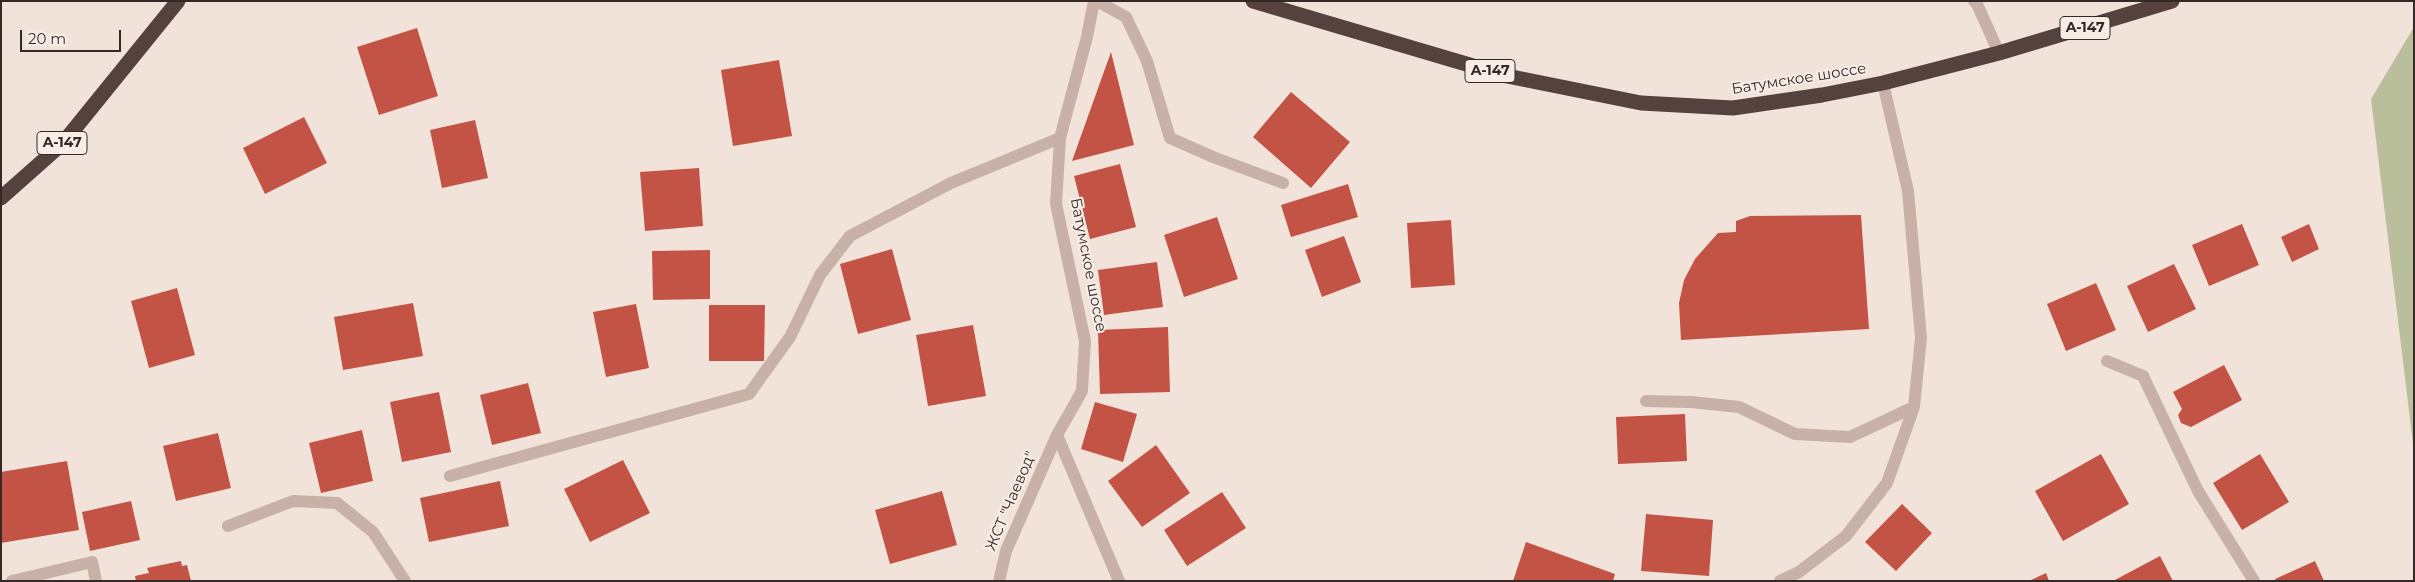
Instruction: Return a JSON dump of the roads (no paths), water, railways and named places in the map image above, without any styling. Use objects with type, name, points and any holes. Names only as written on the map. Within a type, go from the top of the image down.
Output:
[{"type":"highway","name":"А-147","points":[[1,198],[63,143],[178,1]]},
{"type":"highway","name":"Батумское шоссе","points":[[1253,1],[1507,76],[1641,103],[1733,108],[1883,84],[1999,53],[2172,1]]},
{"type":"street","name":"Батумское шоссе","points":[[1057,435],[1082,391],[1085,341],[1056,204],[1060,138],[1095,1]]},
{"type":"street","points":[[1095,1],[1126,17],[1147,61],[1170,138],[1213,157],[1283,183]]},
{"type":"street","points":[[1974,1],[1978,4],[1999,53]]},
{"type":"street","points":[[1780,581],[1799,572],[1846,536],[1887,483],[1914,407],[1921,338],[1908,191],[1883,84]]},
{"type":"street","points":[[450,476],[749,394],[790,337],[820,275],[850,236],[951,183],[1060,138]]},
{"type":"street","points":[[2107,361],[2143,376],[2198,492],[2254,581]]},
{"type":"street","points":[[1646,401],[1691,402],[1740,407],[1795,434],[1850,437],[1914,407]]},
{"type":"street","points":[[1057,435],[1119,581]]},
{"type":"street","name":"ЖСТ \"Чаевод\"","points":[[999,581],[1006,551],[1057,435]]},
{"type":"street","points":[[228,526],[293,501],[337,503],[373,532],[404,581]]},
{"type":"street","points":[[12,581],[92,562],[96,581]]}]
